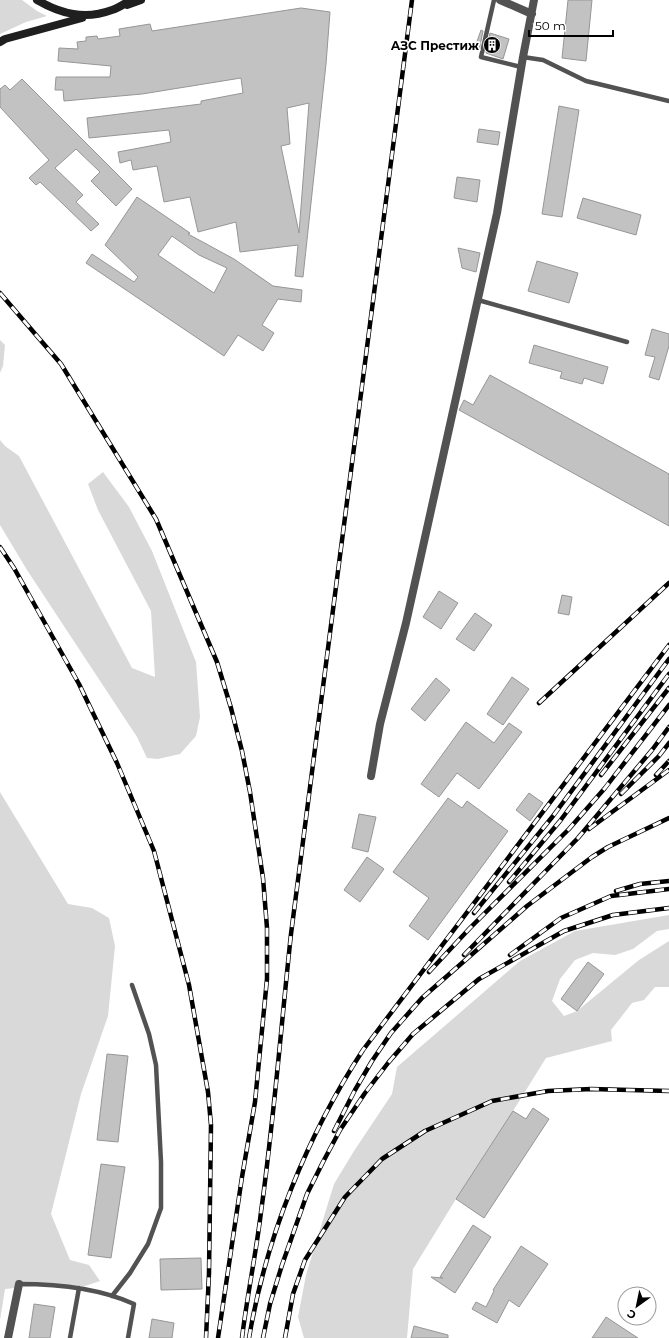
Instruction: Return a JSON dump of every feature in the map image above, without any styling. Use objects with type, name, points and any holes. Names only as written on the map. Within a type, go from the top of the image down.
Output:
[{"type":"main road","points":[[37,0],[51,9],[72,15],[93,15]]},
{"type":"main road","points":[[113,10],[131,0]]},
{"type":"main road","points":[[0,42],[5,39],[53,25],[113,10],[141,0]]},
{"type":"street","points":[[500,0],[532,14]]},
{"type":"street","points":[[372,776],[380,724],[406,623],[497,213],[521,67],[534,0]]},
{"type":"street","points":[[8,1338],[19,1284]]},
{"type":"lane","points":[[494,0],[481,57],[521,67]]},
{"type":"lane","points":[[523,57],[542,60],[586,81],[669,101]]},
{"type":"lane","points":[[478,300],[627,342]]},
{"type":"lane","points":[[112,1296],[148,1244],[160,1208],[161,1162],[156,1066],[149,1034],[132,985]]},
{"type":"lane","points":[[19,1284],[79,1288],[112,1296],[134,1304],[128,1338]]},
{"type":"lane","points":[[70,1338],[79,1288]]},
{"type":"shaded area","points":[[0,0],[22,0],[47,16],[26,22],[0,34]]},
{"type":"shaded area","points":[[0,340],[5,345],[3,366],[0,373]]},
{"type":"shaded area","points":[[0,440],[5,446],[19,456],[132,668],[155,677],[151,611],[98,510],[88,484],[103,472],[129,507],[152,551],[196,662],[200,717],[196,736],[180,754],[158,759],[147,758],[137,737],[27,570],[0,525]]},
{"type":"shaded area","points":[[0,792],[68,904],[92,908],[109,918],[115,946],[108,1016],[81,1094],[51,1214],[70,1260],[89,1265],[100,1281],[79,1288],[46,1285],[5,1289],[0,1320]]},
{"type":"shaded area","points":[[669,915],[669,929],[657,931],[633,949],[615,955],[593,953],[575,960],[560,979],[552,1001],[564,1016],[577,1011],[639,960],[669,941],[669,987],[655,987],[644,1000],[632,1003],[611,1030],[612,1041],[546,1058],[413,1269],[407,1338],[304,1338],[298,1317],[306,1275],[334,1184],[392,1094],[397,1067],[520,961],[575,931]]},
{"type":"building","points":[[568,0],[592,0],[586,61],[562,58]]},
{"type":"building","points":[[301,8],[330,12],[326,64],[303,277],[295,276],[298,245],[240,252],[236,222],[198,232],[190,197],[164,202],[157,166],[133,170],[131,160],[120,163],[118,152],[171,142],[169,130],[89,138],[87,118],[201,104],[201,101],[243,93],[241,78],[142,94],[64,101],[63,90],[55,90],[56,77],[110,77],[111,66],[58,61],[59,48],[78,49],[77,42],[86,41],[86,37],[97,36],[98,39],[120,36],[119,29],[150,24],[152,31]],"holes":[[[309,103],[299,233],[281,146],[290,144],[287,108]]]},
{"type":"building","points":[[481,30],[483,31],[479,51],[474,50]]},
{"type":"building","name":"АЗС Престиж","points":[[490,33],[509,39],[503,59],[486,53]]},
{"type":"building","points":[[22,79],[132,189],[116,206],[91,181],[100,172],[76,149],[55,168],[83,195],[76,202],[99,224],[91,231],[40,182],[36,185],[29,178],[49,160],[0,107],[0,89],[5,85],[10,90]]},
{"type":"building","points":[[559,106],[579,110],[562,217],[542,214]]},
{"type":"building","points":[[479,129],[500,132],[498,145],[477,142]]},
{"type":"building","points":[[457,177],[480,180],[477,202],[454,198]]},
{"type":"building","points":[[137,197],[190,233],[188,234],[234,259],[273,286],[302,290],[301,302],[278,299],[262,325],[274,333],[263,351],[238,335],[224,356],[86,263],[92,254],[134,282],[138,277],[105,245]],"holes":[[[172,236],[199,255],[227,268],[214,293],[158,255]]]},
{"type":"building","points":[[583,198],[641,215],[636,235],[577,218]]},
{"type":"building","points":[[458,248],[480,253],[476,272],[462,268]]},
{"type":"building","points":[[537,261],[578,273],[569,303],[528,291]]},
{"type":"building","points":[[652,329],[669,334],[669,346],[659,380],[649,377],[655,357],[645,355]]},
{"type":"building","points":[[534,345],[608,367],[603,384],[584,378],[582,384],[560,378],[562,372],[529,363]]},
{"type":"building","points":[[490,375],[669,474],[669,526],[459,410],[464,400],[473,405]]},
{"type":"building","points":[[439,591],[458,603],[441,629],[423,617]]},
{"type":"building","points":[[562,595],[572,597],[569,615],[558,613]]},
{"type":"building","points":[[475,613],[492,625],[474,651],[456,639]]},
{"type":"building","points":[[512,677],[529,689],[503,725],[487,714]]},
{"type":"building","points":[[436,678],[450,690],[425,721],[411,709]]},
{"type":"building","points":[[466,722],[494,743],[509,723],[522,732],[479,789],[457,773],[439,797],[421,784]]},
{"type":"building","points":[[529,793],[543,803],[530,821],[516,810]]},
{"type":"building","points":[[448,798],[462,808],[467,801],[508,831],[428,940],[409,926],[429,898],[393,872]]},
{"type":"building","points":[[359,814],[376,817],[368,852],[352,848]]},
{"type":"building","points":[[367,857],[384,869],[360,902],[344,890]]},
{"type":"building","points":[[588,962],[604,974],[577,1011],[561,999]]},
{"type":"building","points":[[107,1054],[128,1056],[118,1142],[97,1140]]},
{"type":"building","points":[[533,1108],[549,1119],[484,1218],[456,1199],[513,1111],[526,1119]]},
{"type":"building","points":[[101,1164],[125,1167],[111,1258],[88,1255]]},
{"type":"building","points":[[473,1225],[491,1237],[455,1293],[431,1277],[443,1278],[440,1277]]},
{"type":"building","points":[[521,1246],[548,1264],[519,1307],[509,1300],[497,1323],[472,1309],[476,1302],[486,1307],[494,1291],[493,1290]]},
{"type":"building","points":[[201,1258],[202,1289],[161,1290],[160,1259]]},
{"type":"building","points":[[34,1304],[55,1307],[50,1338],[29,1338]]},
{"type":"building","points":[[606,1317],[617,1324],[617,1326],[620,1326],[638,1338],[592,1338]]},
{"type":"building","points":[[152,1319],[174,1323],[172,1338],[149,1338]]},
{"type":"building","points":[[414,1326],[448,1335],[448,1338],[411,1338]]},
{"type":"railway","points":[[242,1338],[266,1177],[291,934],[412,0]]},
{"type":"railway","points":[[0,293],[61,364],[156,519],[217,662],[242,751],[250,792],[263,878],[267,928],[267,979],[255,1102],[242,1177],[218,1338]]},
{"type":"railway","points":[[0,547],[14,568],[79,684],[117,763],[154,851],[189,985],[208,1092],[211,1125],[209,1273],[206,1338]]},
{"type":"railway","points":[[539,703],[669,583]]},
{"type":"railway","points":[[249,1338],[256,1300],[266,1262],[291,1188],[324,1117],[343,1083],[363,1050],[669,645]]},
{"type":"railway","points":[[474,913],[553,816],[669,659]]},
{"type":"railway","points":[[509,882],[560,821],[669,674]]},
{"type":"railway","points":[[601,775],[669,688]]},
{"type":"railway","points":[[429,972],[470,928],[569,829],[605,788],[669,705]]},
{"type":"railway","points":[[464,955],[578,838],[652,750],[669,727]]},
{"type":"railway","points":[[621,794],[659,756],[669,743]]},
{"type":"railway","points":[[656,775],[669,761]]},
{"type":"railway","points":[[589,829],[669,770]]},
{"type":"railway","points":[[334,1131],[372,1061],[391,1033],[422,998],[527,906],[592,857],[608,847],[669,818]]},
{"type":"railway","points":[[616,891],[640,884],[669,881]]},
{"type":"railway","points":[[510,955],[561,918],[611,896],[669,889]]},
{"type":"railway","points":[[263,1338],[270,1304],[307,1194],[340,1130],[365,1093],[413,1034],[479,979],[564,931],[613,915],[669,908]]},
{"type":"railway","points":[[285,1338],[293,1294],[305,1260],[345,1197],[382,1159],[425,1131],[492,1101],[548,1091],[591,1089],[669,1091]]},
{"type":"place","name":"АЗС Престиж","points":[[492,45]]}]
